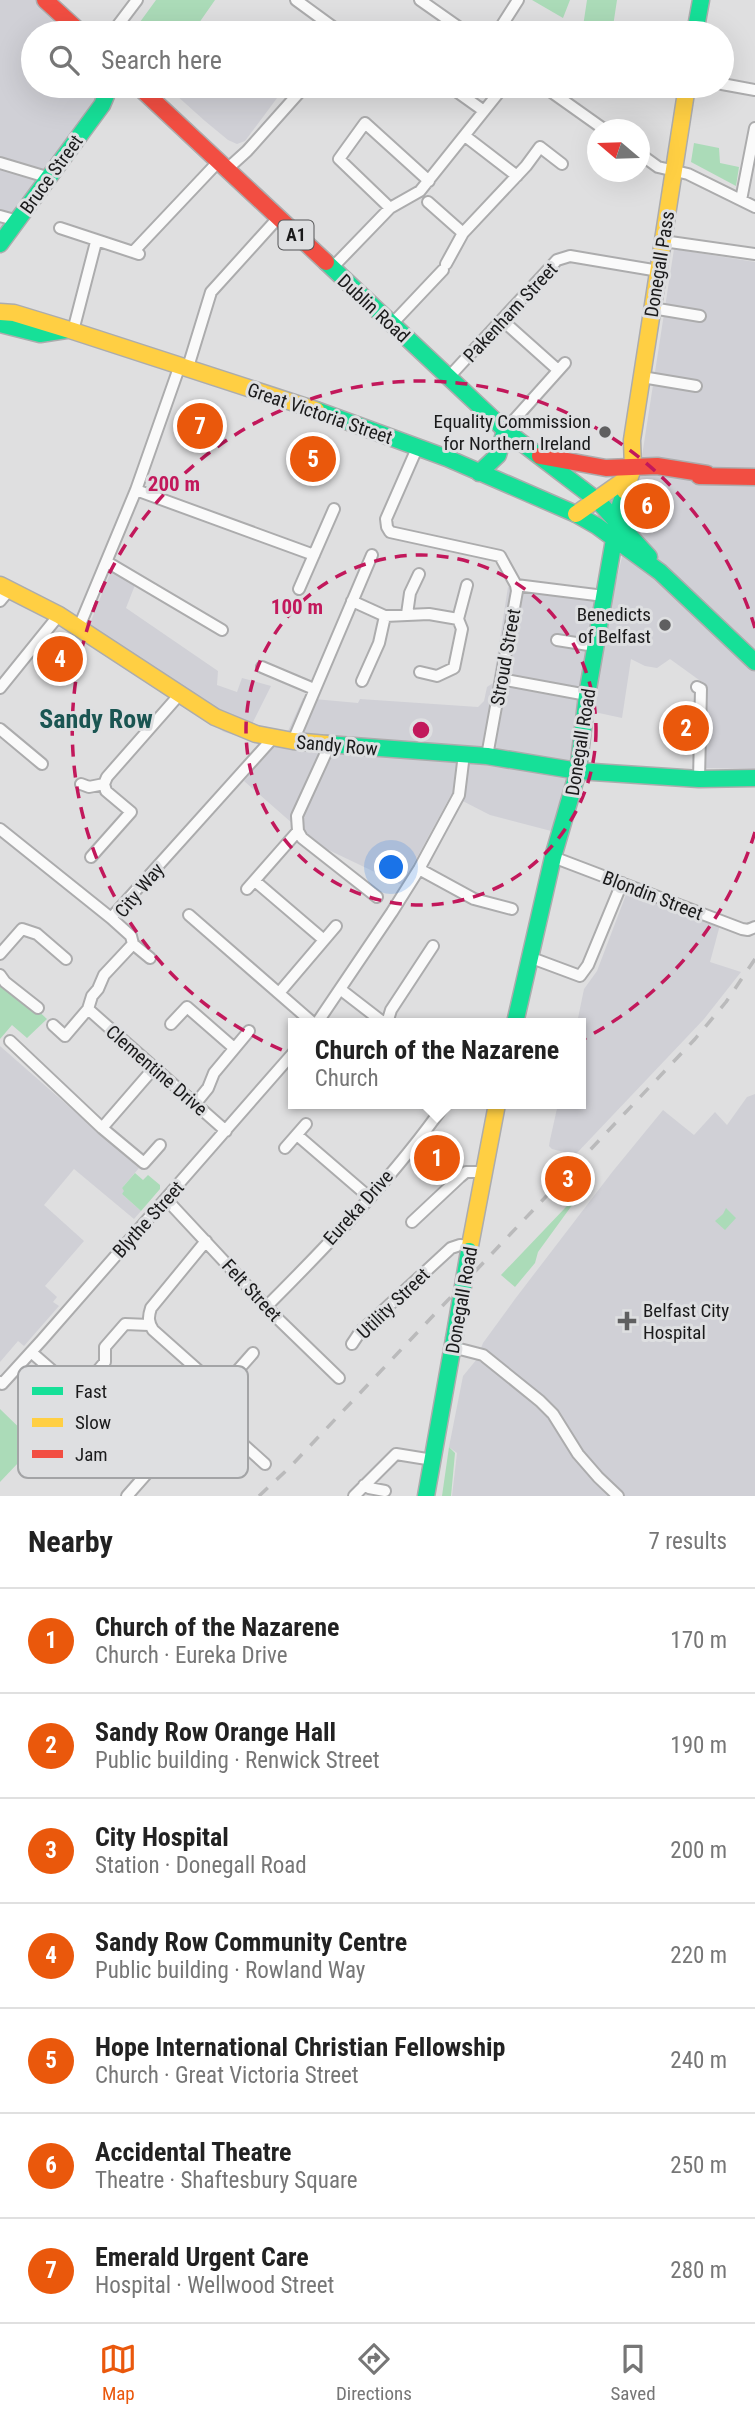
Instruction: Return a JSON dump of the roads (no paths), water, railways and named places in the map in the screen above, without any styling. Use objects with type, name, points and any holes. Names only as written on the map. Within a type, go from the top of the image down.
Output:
[{"type":"main road","points":[[45,0],[68,21]]},
{"type":"main road","points":[[697,21],[701,0]]},
{"type":"main road","name":"Bruce Street","points":[[0,244],[50,178],[105,98]]},
{"type":"main road","name":"A1","points":[[102,104],[111,98]]},
{"type":"main road","name":"Dublin Road","points":[[150,98],[448,378],[505,430],[537,454],[587,507],[616,530]]},
{"type":"main road","name":"Donegall Pass","points":[[631,472],[632,441],[685,98]]},
{"type":"main road","name":"Great Victoria Street","points":[[5,310],[184,366],[418,446],[480,473],[587,507],[597,526],[616,530]]},
{"type":"main road","points":[[0,324],[40,334],[71,330]]},
{"type":"main road","points":[[480,473],[499,456],[504,446],[505,430]]},
{"type":"main road","points":[[606,468],[632,441]]},
{"type":"main road","points":[[537,454],[631,472],[657,466],[707,474],[755,477]]},
{"type":"main road","points":[[587,507],[631,472]]},
{"type":"main road","name":"Donegall Road","points":[[515,1018],[553,857],[578,771],[595,646],[620,505],[631,472]]},
{"type":"main road","name":"A1","points":[[616,530],[755,662]]},
{"type":"main road","name":"Sandy Row","points":[[3,592],[59,615],[180,694],[239,728],[273,738],[487,756],[578,771],[699,779],[755,778]]},
{"type":"main road","name":"Donegall Road","points":[[426,1496],[482,1172],[496,1109]]},
{"type":"street","points":[[121,21],[137,0]]},
{"type":"street","points":[[296,0],[323,21]]},
{"type":"street","points":[[420,0],[450,21]]},
{"type":"street","points":[[505,21],[518,0]]},
{"type":"street","points":[[734,86],[755,90]]},
{"type":"street","points":[[60,228],[136,253],[222,166],[247,151],[294,98]]},
{"type":"street","points":[[466,98],[484,111]]},
{"type":"street","points":[[332,268],[390,208],[420,191],[495,98]]},
{"type":"street","points":[[559,98],[589,119]]},
{"type":"street","points":[[390,208],[339,159],[365,123],[429,181]]},
{"type":"street","points":[[741,200],[755,128]]},
{"type":"street","points":[[465,136],[517,176]]},
{"type":"street","points":[[391,325],[444,267],[463,233],[517,176],[540,147],[562,164]]},
{"type":"street","points":[[650,162],[658,167],[688,174],[755,206]]},
{"type":"street","points":[[0,163],[50,178]]},
{"type":"street","points":[[428,202],[463,233]]},
{"type":"street","points":[[0,216],[18,221]]},
{"type":"street","points":[[79,628],[136,489],[211,292],[278,218]]},
{"type":"street","points":[[663,241],[755,254]]},
{"type":"street","points":[[71,330],[96,242]]},
{"type":"street","name":"Pakenham Street","points":[[448,378],[562,257],[570,256],[659,271]]},
{"type":"street","points":[[652,308],[700,316]]},
{"type":"street","points":[[502,320],[562,367],[505,430]]},
{"type":"street","points":[[642,377],[695,386]]},
{"type":"street","name":"Stroud Street","points":[[418,446],[386,519],[390,532],[500,556],[516,585],[487,756]]},
{"type":"street","points":[[136,489],[314,555]]},
{"type":"street","points":[[299,589],[334,509]]},
{"type":"street","points":[[293,741],[372,555]]},
{"type":"street","points":[[107,562],[222,630]]},
{"type":"street","points":[[407,614],[410,593],[419,574]]},
{"type":"street","points":[[420,672],[437,676],[454,668],[462,629],[458,619],[467,585]]},
{"type":"street","points":[[516,585],[604,596]]},
{"type":"street","points":[[352,601],[385,616],[429,614],[458,619]]},
{"type":"street","points":[[0,688],[59,615]]},
{"type":"street","points":[[362,681],[379,643],[385,616]]},
{"type":"street","points":[[556,640],[595,646]]},
{"type":"street","points":[[370,663],[383,668]]},
{"type":"street","points":[[262,667],[314,689]]},
{"type":"street","points":[[501,679],[587,695]]},
{"type":"street","points":[[697,687],[701,689],[699,779]]},
{"type":"street","points":[[91,857],[131,812],[106,791],[104,784],[107,777],[180,694]]},
{"type":"street","points":[[0,729],[42,764]]},
{"type":"street","name":"City Way","points":[[53,1025],[65,1035],[88,1009],[104,975],[133,944],[131,936],[111,918],[273,738]]},
{"type":"street","points":[[330,744],[297,816],[298,831],[302,838],[377,897]]},
{"type":"street","points":[[319,1018],[393,912],[419,869],[459,795],[464,754]]},
{"type":"street","points":[[81,784],[89,787],[104,784]]},
{"type":"street","points":[[0,829],[111,918]]},
{"type":"street","points":[[298,831],[251,885],[267,891],[324,940]]},
{"type":"street","name":"Blondin Street","points":[[553,857],[742,929],[754,928]]},
{"type":"street","points":[[419,869],[474,899],[512,909]]},
{"type":"street","points":[[529,957],[580,976],[622,883]]},
{"type":"street","points":[[189,915],[309,1018]]},
{"type":"street","points":[[206,931],[216,920]]},
{"type":"street","points":[[279,993],[336,926]]},
{"type":"street","points":[[0,954],[22,929],[37,934],[66,959]]},
{"type":"street","points":[[133,944],[149,958]]},
{"type":"street","points":[[387,1018],[433,946]]},
{"type":"street","points":[[0,975],[5,982],[38,1007]]},
{"type":"street","points":[[340,989],[378,1018]]},
{"type":"street","points":[[171,1024],[187,1007],[234,1048]]},
{"type":"street","name":"Clementine Drive","points":[[88,1009],[226,1131]]},
{"type":"street","points":[[195,1104],[208,1088],[214,1073],[249,1031]]},
{"type":"street","points":[[10,1041],[102,1128],[144,1163],[160,1144]]},
{"type":"street","name":"Blythe Street","points":[[18,1366],[288,1058]]},
{"type":"street","points":[[102,1128],[154,1068]]},
{"type":"street","name":"Eureka Drive","points":[[267,1306],[295,1279],[369,1196],[441,1109]]},
{"type":"street","points":[[285,1148],[306,1124]]},
{"type":"street","points":[[297,1135],[369,1196]]},
{"type":"street","points":[[412,1222],[466,1172],[482,1172]]},
{"type":"street","name":"Felt Street","points":[[166,1199],[339,1378]]},
{"type":"street","points":[[149,1325],[151,1308],[206,1241]]},
{"type":"street","name":"Utility Street","points":[[352,1344],[360,1332],[451,1248],[460,1245],[469,1248]]},
{"type":"street","points":[[102,1366],[105,1362],[105,1347],[125,1324],[149,1325],[194,1366]]},
{"type":"street","points":[[453,1343],[483,1355],[540,1401],[553,1414],[585,1461],[618,1496]]},
{"type":"street","points":[[31,1352],[47,1366]]},
{"type":"street","points":[[241,1366],[253,1353]]},
{"type":"street","name":"Blythe Street","points":[[0,1382],[2,1384],[18,1366]]},
{"type":"street","points":[[248,1449],[265,1464]]},
{"type":"street","points":[[354,1496],[396,1454],[433,1460]]},
{"type":"street","points":[[127,1496],[142,1478]]},
{"type":"street","points":[[364,1485],[385,1491]]},
{"type":"railway","points":[[259,1496],[290,1467],[695,1039],[726,1002],[755,959]]},
{"type":"place","name":"Emerald Urgent Care","points":[[200,426]]},
{"type":"place","name":"Equality Commission for Northern Ireland","points":[[605,432]]},
{"type":"place","name":"Hope International Christian Fellowship","points":[[313,459]]},
{"type":"place","name":"Accidental Theatre","points":[[647,506]]},
{"type":"place","name":"Benedicts of Belfast","points":[[665,625]]},
{"type":"place","name":"Sandy Row Community Centre","points":[[60,659]]},
{"type":"place","name":"Sandy Row Orange Hall","points":[[686,728]]},
{"type":"place","name":"Church of the Nazarene","points":[[437,1158]]},
{"type":"place","name":"City Hospital","points":[[568,1179]]},
{"type":"place","name":"Belfast City Hospital","points":[[627,1321]]},
{"type":"district","name":"Sandy Row","points":[[96,719]]}]
